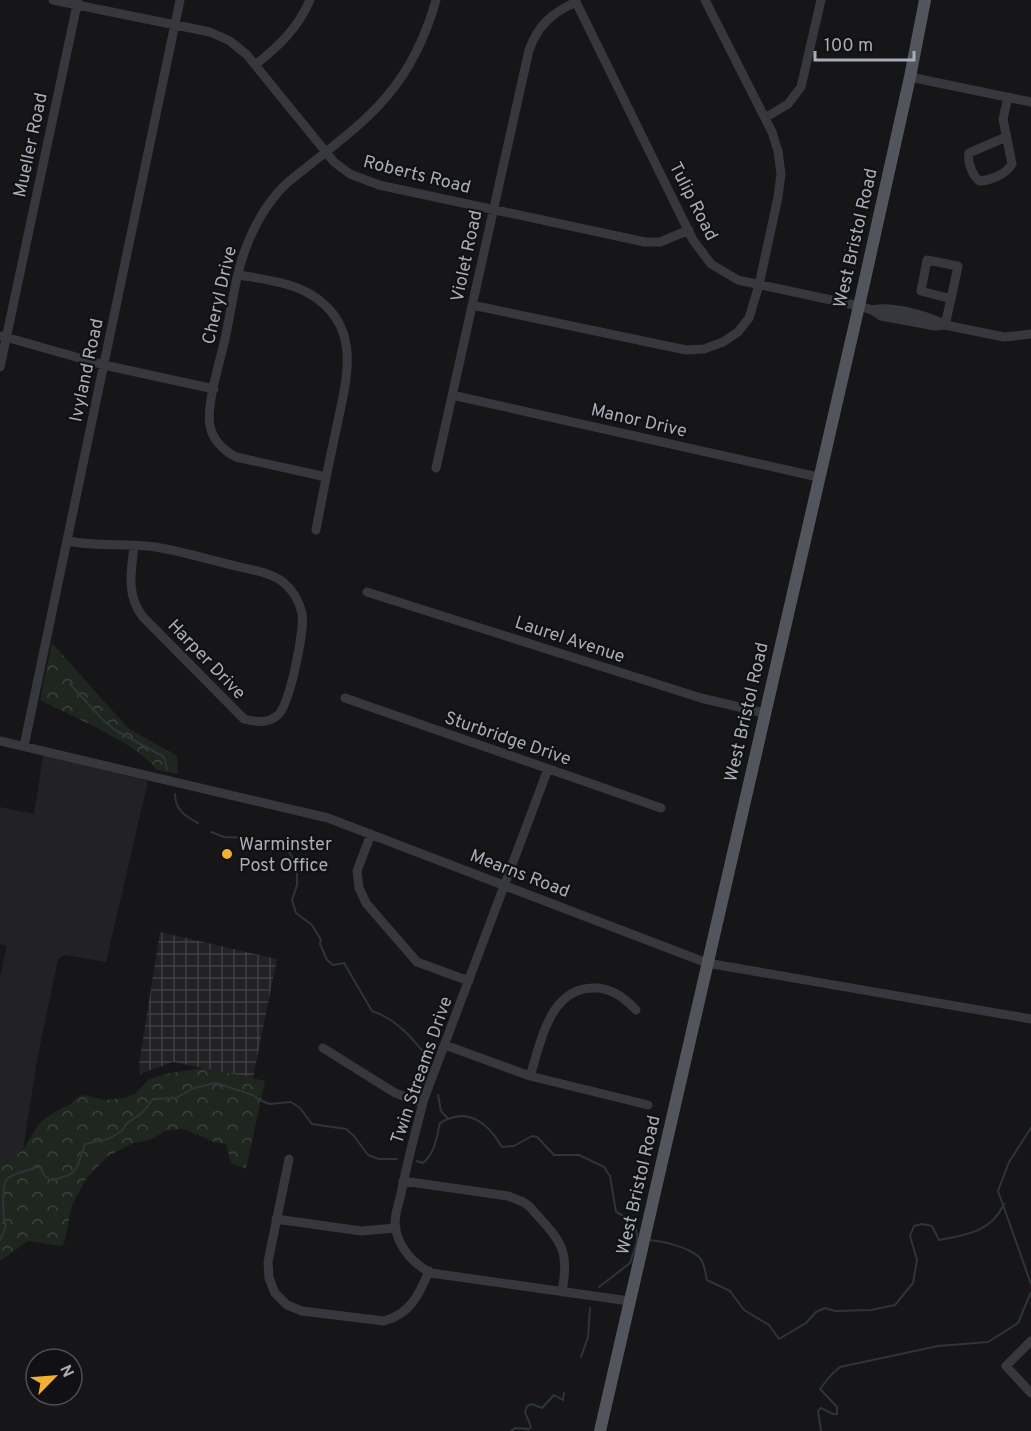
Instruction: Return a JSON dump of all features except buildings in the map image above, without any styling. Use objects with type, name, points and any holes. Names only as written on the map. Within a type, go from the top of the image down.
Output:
[{"type":"main road","name":"West Bristol Road","points":[[599,1429],[859,306],[925,0]]},
{"type":"street","name":"Roberts Road","points":[[53,0],[77,2],[218,35],[239,48],[255,65],[325,153],[341,168],[367,181],[645,243],[660,242],[689,230]]},
{"type":"street","name":"Ivyland Road","points":[[24,746],[180,0]]},
{"type":"street","points":[[255,65],[288,37],[310,0]]},
{"type":"street","name":"Cheryl Drive","points":[[326,477],[245,460],[228,453],[216,440],[210,426],[210,408],[239,275],[247,244],[270,202],[287,183],[374,113],[403,77],[421,44],[436,0]]},
{"type":"street","points":[[472,305],[678,349],[694,350],[723,342],[738,332],[752,310],[759,285],[781,174],[778,151],[765,118],[705,0]]},
{"type":"street","points":[[765,118],[788,104],[801,87],[821,0]]},
{"type":"street","name":"Violet Road","points":[[436,468],[527,56],[534,37],[550,16],[575,1]]},
{"type":"street","name":"Tulip Road","points":[[575,1],[689,230],[705,258],[717,269],[738,280],[872,310],[880,308],[1004,337],[1031,334]]},
{"type":"street","name":"Mueller Road","points":[[0,367],[3,336],[77,2]]},
{"type":"street","points":[[910,77],[1031,102]]},
{"type":"street","points":[[1006,136],[969,153],[968,160],[976,179],[980,181],[990,179],[1009,169],[1012,160],[1003,119],[1008,97]]},
{"type":"street","points":[[945,325],[951,299],[958,266],[927,260],[921,291],[951,299]]},
{"type":"street","points":[[239,275],[295,287],[310,294],[332,313],[342,332],[348,352],[348,374],[316,530]]},
{"type":"street","points":[[3,336],[104,365],[214,389]]},
{"type":"street","name":"Manor Drive","points":[[452,395],[818,477]]},
{"type":"street","name":"Harper Drive","points":[[68,541],[89,545],[134,546],[154,547],[273,576],[292,591],[298,601],[303,622],[290,692],[279,714],[269,720],[256,722],[244,718],[143,617],[131,594],[130,581],[134,546]]},
{"type":"street","name":"Laurel Avenue","points":[[367,592],[701,698],[764,713]]},
{"type":"street","name":"Sturbridge Drive","points":[[345,698],[661,808]]},
{"type":"street","name":"Mearns Road","points":[[0,741],[308,812],[505,884],[707,963],[1031,1019]]},
{"type":"street","name":"Twin Streams Drive","points":[[396,1228],[396,1212],[423,1102],[548,769]]},
{"type":"street","points":[[371,834],[357,871],[359,888],[366,903],[417,962],[469,981]]},
{"type":"street","points":[[530,1076],[551,1014],[572,992],[590,988],[611,991],[626,999],[636,1010]]},
{"type":"street","points":[[1019,1017],[1031,1011]]},
{"type":"street","points":[[445,1046],[530,1076],[648,1105]]},
{"type":"street","points":[[323,1048],[394,1093],[423,1102]]},
{"type":"street","points":[[289,1159],[268,1262],[268,1278],[275,1293],[282,1300],[294,1309],[377,1321],[393,1318],[402,1314],[414,1302],[429,1271]]},
{"type":"street","points":[[403,1181],[508,1196],[529,1206],[562,1245],[566,1266],[562,1292]]},
{"type":"street","points":[[276,1219],[360,1231],[396,1228],[408,1255],[414,1262],[429,1271],[629,1301]]},
{"type":"street","points":[[1031,1341],[1006,1366],[1031,1393]]},
{"type":"shaded area","points":[[43,755],[148,781],[106,962],[65,955],[58,959],[37,1060],[23,1150],[0,1167],[0,976],[7,946],[0,944],[0,807],[34,814]]},
{"type":"shaded area","points":[[160,932],[277,959],[253,1078],[173,1062],[140,1074],[139,1064]]},
{"type":"green space","points":[[52,643],[128,728],[177,756],[178,774],[157,770],[148,760],[119,740],[40,700]]},
{"type":"green space","points":[[205,1068],[265,1081],[246,1169],[231,1163],[226,1144],[214,1142],[184,1129],[167,1130],[150,1140],[133,1143],[108,1156],[86,1179],[72,1205],[64,1244],[60,1246],[28,1241],[0,1261],[0,1167],[23,1150],[38,1125],[49,1115],[84,1095],[105,1100],[123,1098],[135,1094],[148,1080],[164,1074]]},
{"type":"waterway","points":[[70,684],[115,730],[164,757],[167,769]]},
{"type":"waterway","points":[[175,794],[175,800],[182,812],[198,823]]},
{"type":"waterway","points":[[211,832],[224,837],[251,838]]},
{"type":"waterway","points":[[266,845],[286,848],[293,858],[297,885],[292,900],[296,913],[312,925],[321,940],[320,944],[327,960],[333,965],[344,963],[372,1011],[397,1025],[430,1060]]},
{"type":"waterway","points":[[0,1240],[6,1226],[3,1194],[8,1178],[36,1167],[40,1167],[50,1180],[67,1176],[78,1165],[85,1144],[108,1139],[122,1131],[126,1124],[143,1112],[153,1099],[176,1098],[194,1088],[216,1083],[253,1095],[269,1104],[291,1102],[300,1108],[312,1124],[346,1129],[368,1155],[379,1159],[397,1159]]},
{"type":"waterway","points":[[438,1095],[441,1111],[448,1119]]},
{"type":"waterway","points":[[417,1161],[423,1163],[431,1154],[440,1123],[450,1118],[468,1117],[484,1124],[502,1147],[514,1146],[532,1136],[537,1137],[554,1155],[579,1155],[604,1167],[610,1176],[616,1212],[635,1227],[637,1242]]},
{"type":"waterway","points":[[1031,1128],[1009,1162],[998,1191],[1031,1284]]},
{"type":"waterway","points":[[649,1240],[675,1245],[699,1257],[704,1265],[707,1280],[730,1291],[744,1310],[769,1325],[779,1339],[806,1323],[816,1312],[825,1308],[835,1311],[871,1310],[895,1305],[913,1283],[917,1260],[910,1236],[914,1226],[922,1224],[932,1226],[939,1240],[968,1234],[992,1221],[1004,1204]]},
{"type":"waterway","points":[[599,1287],[630,1263],[637,1242],[640,1241]]},
{"type":"waterway","points":[[821,1431],[818,1411],[821,1408],[837,1414],[837,1407],[820,1389],[840,1367],[938,1346],[988,1342],[1018,1323],[1031,1292]]},
{"type":"waterway","points":[[581,1357],[588,1337],[590,1308]]},
{"type":"waterway","points":[[511,1431],[515,1428],[529,1429],[531,1427],[525,1412],[527,1406],[532,1404],[542,1408],[554,1395],[563,1400],[564,1393]]},
{"type":"place","name":"Warminster Post Office","points":[[227,854]]}]
